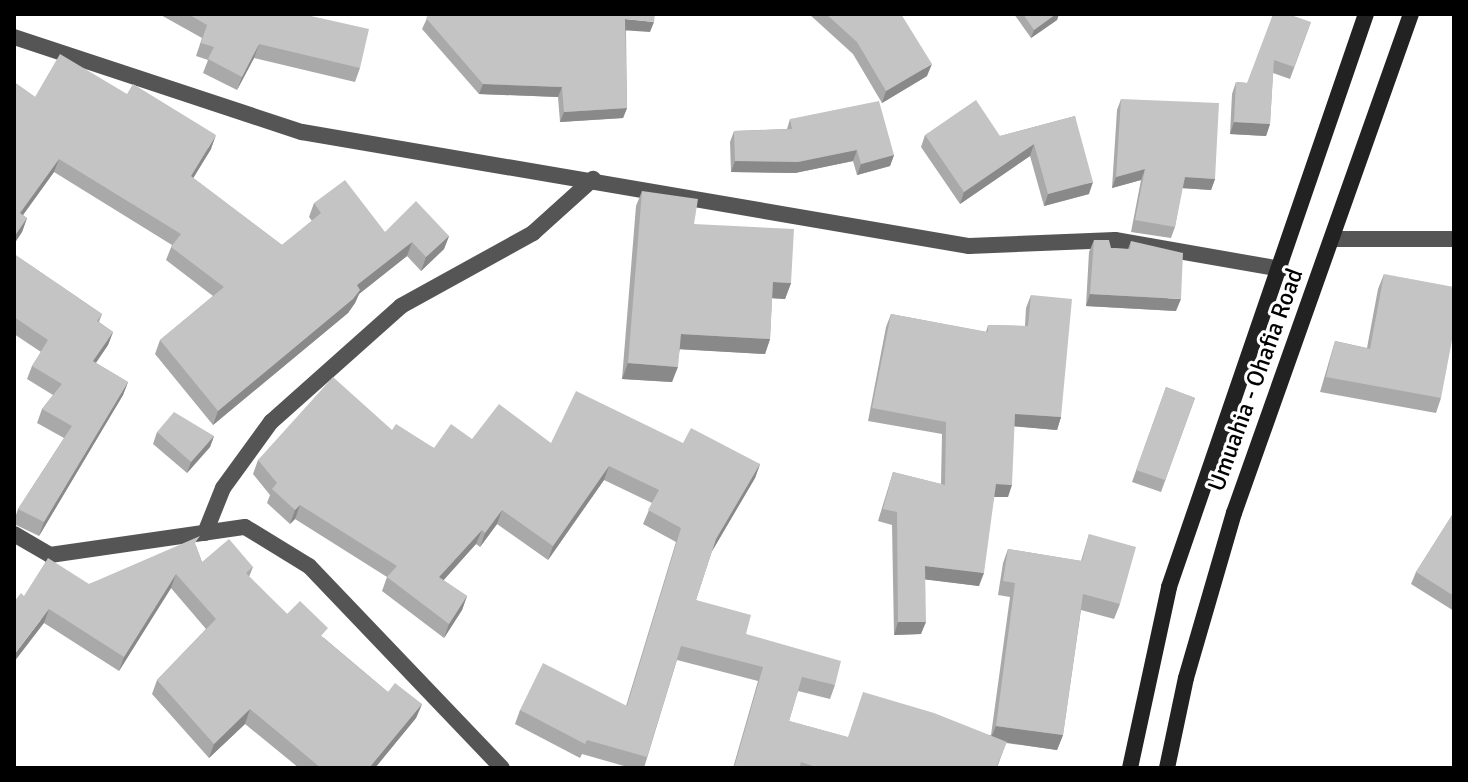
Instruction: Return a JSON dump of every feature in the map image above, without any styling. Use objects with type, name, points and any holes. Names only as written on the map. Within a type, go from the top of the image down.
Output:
[{"type":"main road","name":"Umuahia - Ohafia Road","points":[[1130,768],[1169,587],[1282,269],[1366,14]]},
{"type":"main road","name":"Umuahia - Ohafia Road","points":[[1167,768],[1186,678],[1234,513],[1411,14]]},
{"type":"street","points":[[14,37],[302,132],[593,179],[770,216],[969,246],[1115,240],[1282,269]]},
{"type":"street","points":[[205,533],[223,488],[271,422],[401,306],[533,233],[593,179]]},
{"type":"street","points":[[1332,239],[1454,239]]},
{"type":"street","points":[[14,534],[50,555],[245,527],[309,566],[502,768]]},
{"type":"building","points":[[188,14],[302,14],[369,29],[360,68],[259,44],[242,77],[208,59],[214,47],[201,43],[207,25]]},
{"type":"building","points":[[429,14],[655,14],[654,22],[625,19],[627,108],[564,112],[562,87],[483,84],[426,18]]},
{"type":"building","points":[[826,14],[901,14],[932,64],[886,91],[857,42]]},
{"type":"building","points":[[1023,14],[1056,14],[1034,30]]},
{"type":"building","points":[[1273,14],[1288,14],[1311,22],[1294,67],[1274,60],[1270,124],[1234,122],[1236,82],[1247,83]]},
{"type":"building","points":[[60,54],[127,94],[133,84],[216,135],[191,176],[282,245],[321,213],[314,203],[345,180],[385,232],[416,201],[449,236],[426,257],[412,242],[357,285],[360,290],[353,299],[218,411],[160,340],[224,287],[171,247],[181,234],[59,159],[20,213],[27,218],[14,237],[14,82],[35,97]]},
{"type":"building","points":[[1121,99],[1219,103],[1215,179],[1185,177],[1175,227],[1135,220],[1145,169],[1116,177]]},
{"type":"building","points":[[976,100],[1000,136],[1075,116],[1093,182],[1048,194],[1034,144],[964,192],[925,135]]},
{"type":"building","points":[[879,101],[894,155],[861,164],[857,150],[798,162],[735,161],[734,131],[792,129],[790,119]]},
{"type":"building","points":[[642,191],[698,199],[694,224],[794,229],[791,283],[773,282],[770,339],[681,334],[678,367],[628,363]]},
{"type":"building","points":[[1094,240],[1109,240],[1111,248],[1130,249],[1131,241],[1183,253],[1181,299],[1090,294]]},
{"type":"building","points":[[14,254],[102,314],[97,321],[113,332],[93,361],[128,382],[44,522],[18,509],[72,426],[42,409],[62,384],[32,366],[48,340],[14,317]]},
{"type":"building","points":[[1384,274],[1454,287],[1454,330],[1441,398],[1326,377],[1335,341],[1370,349]]},
{"type":"building","points":[[1031,295],[1072,299],[1061,417],[1015,414],[1012,485],[996,484],[984,573],[925,566],[926,622],[898,622],[897,512],[883,509],[893,472],[945,485],[946,422],[872,408],[891,314],[988,332],[988,325],[1028,326]]},
{"type":"building","points":[[333,377],[392,430],[396,424],[434,448],[451,424],[472,439],[499,404],[551,443],[576,391],[683,443],[691,428],[760,464],[716,539],[696,600],[751,615],[746,634],[841,661],[835,685],[802,677],[789,721],[848,737],[863,692],[934,713],[1007,742],[996,768],[819,768],[801,762],[799,768],[734,768],[763,667],[681,646],[647,757],[587,740],[585,744],[520,710],[543,663],[627,706],[681,528],[648,510],[659,490],[609,466],[553,546],[502,510],[485,533],[482,530],[439,577],[467,596],[449,624],[387,577],[397,566],[300,505],[295,510],[272,489],[277,483],[258,460]]},
{"type":"building","points":[[1166,387],[1195,398],[1165,480],[1136,470]]},
{"type":"building","points":[[174,412],[214,436],[191,462],[157,432]]},
{"type":"building","points":[[1454,512],[1454,596],[1416,572]]},
{"type":"building","points":[[1089,534],[1136,547],[1120,604],[1083,594],[1063,735],[996,726],[1015,583],[1003,581],[1008,549],[1082,561]]},
{"type":"building","points":[[200,536],[195,543],[202,562],[229,539],[253,567],[246,573],[287,614],[300,601],[328,628],[321,636],[388,692],[395,683],[422,704],[369,768],[321,768],[250,709],[214,744],[157,680],[216,619],[176,574],[124,657],[49,609],[14,655],[14,602],[21,593],[24,596],[48,558],[89,584]]}]
